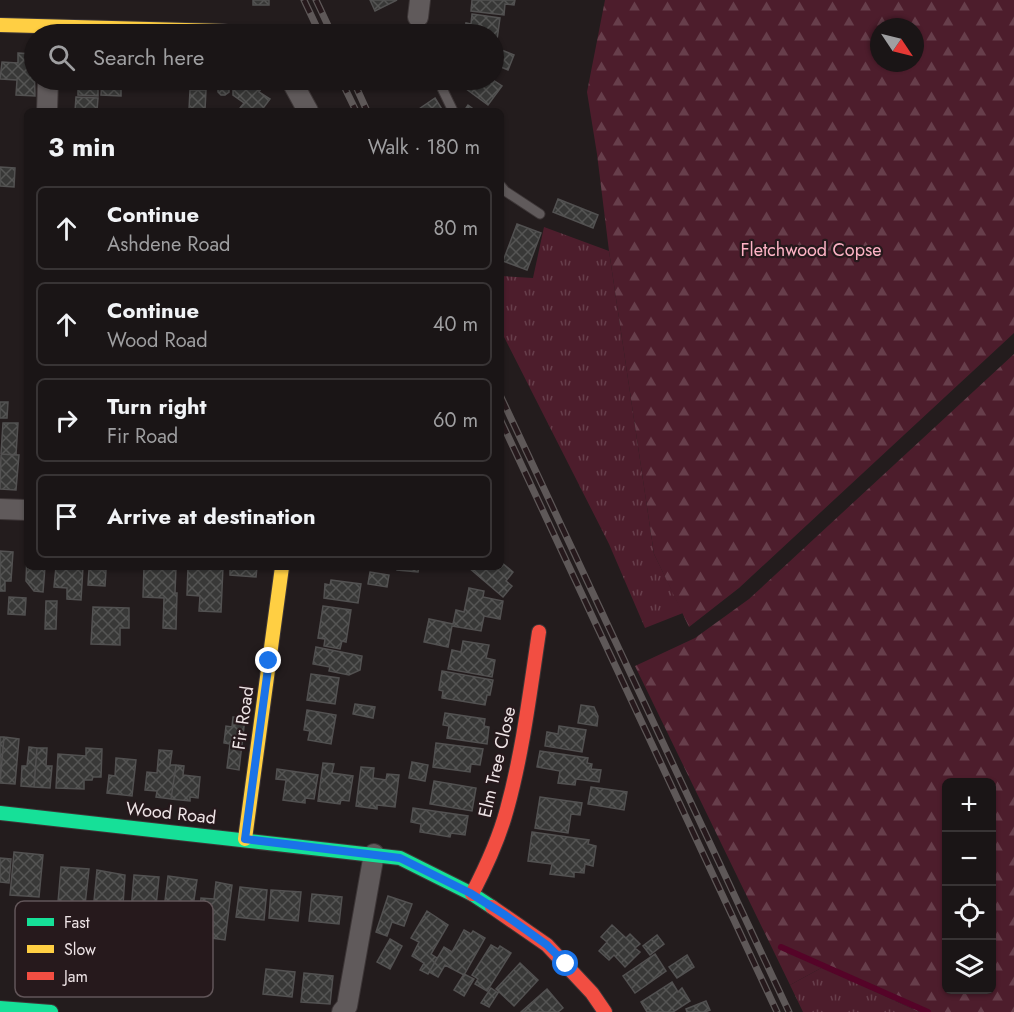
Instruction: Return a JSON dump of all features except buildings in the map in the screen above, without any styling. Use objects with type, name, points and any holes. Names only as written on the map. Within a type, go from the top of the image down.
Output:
[{"type":"street","points":[[0,25],[24,27]]},
{"type":"street","points":[[46,108],[47,90]]},
{"type":"street","points":[[296,90],[306,108]]},
{"type":"street","points":[[0,509],[24,510]]},
{"type":"street","name":"Fir Road","points":[[245,839],[282,570]]},
{"type":"street","name":"Elm Tree Close","points":[[472,894],[489,860],[507,810],[527,715],[539,632]]},
{"type":"street","name":"Wood Road","points":[[0,813],[400,858],[472,894],[547,945],[592,993],[605,1012]]},
{"type":"street","points":[[342,1012],[347,1006],[374,854]]},
{"type":"street","points":[[0,1008],[51,1012]]},
{"type":"lane","points":[[443,90],[452,108]]},
{"type":"lane","points":[[504,190],[540,214]]},
{"type":"green space","name":"Fletchwood Copse","points":[[605,0],[1014,0],[1014,333],[739,588],[689,627],[654,554],[609,251],[587,92]]},
{"type":"green space","points":[[544,227],[609,251],[654,554],[683,613],[645,628],[609,544],[504,337],[504,276],[533,278]]},
{"type":"green space","points":[[1014,354],[1014,1012],[919,1012],[823,967],[790,985],[635,666],[695,638],[749,599]]},
{"type":"green space","points":[[823,967],[919,1012],[803,1012],[790,985]]},
{"type":"waterway","points":[[781,947],[928,1012]]},
{"type":"railway","points":[[304,0],[315,24]]},
{"type":"railway","points":[[316,0],[327,24]]},
{"type":"railway","points":[[346,90],[355,108]]},
{"type":"railway","points":[[358,90],[366,108]]},
{"type":"railway","points":[[504,403],[789,1012]]},
{"type":"railway","points":[[504,427],[777,1012]]},
{"type":"traffic: fast","points":[[0,813],[400,858],[472,894],[492,907]]},
{"type":"traffic: fast","points":[[0,1008],[51,1012]]},
{"type":"traffic: slow","points":[[0,25],[24,26]]},
{"type":"traffic: slow","points":[[245,839],[282,570]]},
{"type":"traffic: jam","points":[[472,894],[496,842],[513,787],[526,721],[539,632]]},
{"type":"traffic: jam","points":[[492,907],[547,945],[592,993],[605,1012]]},
{"type":"route","points":[[269,661],[245,839],[400,858],[437,875],[505,915],[547,945],[566,964]]}]
